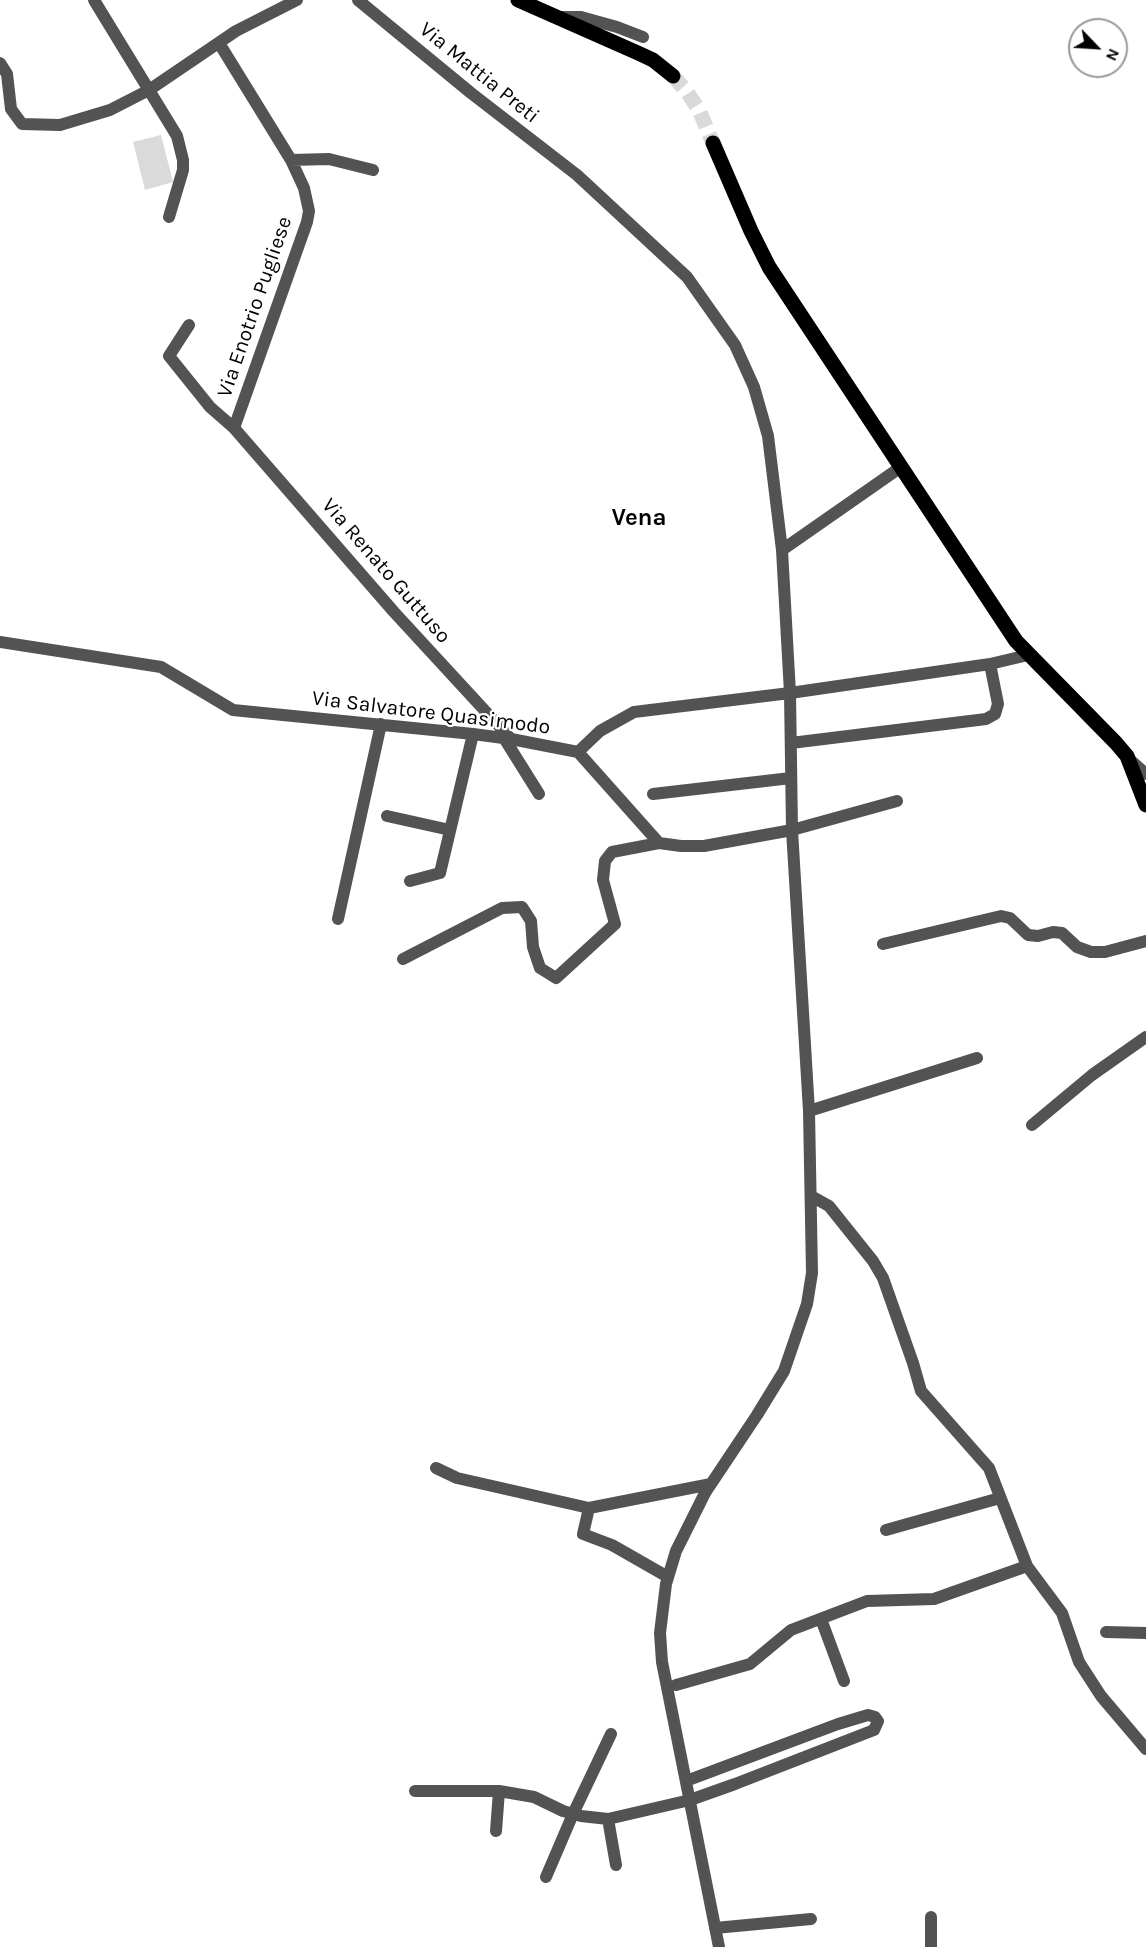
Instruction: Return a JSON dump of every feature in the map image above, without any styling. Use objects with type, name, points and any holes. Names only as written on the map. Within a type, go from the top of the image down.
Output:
[{"type":"main road","points":[[518,0],[646,56],[673,76]]},
{"type":"main road","points":[[713,143],[769,267],[1016,641],[1116,743],[1126,756],[1146,800]]},
{"type":"street","points":[[94,0],[177,136],[183,170],[170,217]]},
{"type":"street","points":[[0,63],[7,74],[11,109],[22,124],[60,125],[110,110],[149,90],[236,31],[297,0]]},
{"type":"street","name":"Via Mattia Preti","points":[[358,0],[471,93],[577,175],[687,277],[735,345],[754,387],[768,436],[782,550],[790,693],[792,830],[809,1111],[812,1273],[807,1304],[784,1371],[711,1484],[676,1551],[668,1577],[660,1633],[662,1662],[719,1947]]},
{"type":"street","points":[[556,17],[581,17],[643,37]]},
{"type":"street","name":"Via Enotrio Pugliese","points":[[219,43],[291,160],[304,188],[309,211],[234,428]]},
{"type":"street","points":[[291,160],[329,159],[374,170]]},
{"type":"street","name":"Via Renato Guttuso","points":[[189,325],[169,356],[210,407],[234,428],[507,739],[539,794]]},
{"type":"street","points":[[782,550],[901,467]]},
{"type":"street","name":"Via Salvatore Quasimodo","points":[[0,642],[161,667],[233,710],[473,734],[578,752]]},
{"type":"street","points":[[659,843],[578,752],[600,731],[634,712],[790,693],[990,664],[1028,655]]},
{"type":"street","points":[[791,743],[986,719],[995,714],[998,704],[990,664]]},
{"type":"street","points":[[338,919],[381,724]]},
{"type":"street","points":[[410,881],[440,873],[473,734]]},
{"type":"street","points":[[1126,756],[1146,774]]},
{"type":"street","points":[[653,794],[791,778]]},
{"type":"street","points":[[403,959],[502,908],[522,907],[531,921],[533,947],[540,969],[556,978],[615,924],[603,880],[605,861],[612,852],[659,843],[704,846],[792,830],[897,801]]},
{"type":"street","points":[[387,816],[450,830]]},
{"type":"street","points":[[883,944],[1001,916],[1010,918],[1028,935],[1062,933],[1077,947],[1091,952],[1105,952],[1146,941]]},
{"type":"street","points":[[1032,1125],[1092,1075],[1146,1037]]},
{"type":"street","points":[[809,1111],[977,1058]]},
{"type":"street","points":[[811,1196],[829,1206],[873,1261],[883,1278],[921,1391],[989,1468],[1027,1566],[1062,1613],[1079,1662],[1101,1696],[1146,1749]]},
{"type":"street","points":[[436,1468],[457,1478],[589,1508],[711,1484]]},
{"type":"street","points":[[886,1530],[1000,1498]]},
{"type":"street","points":[[589,1508],[583,1534],[612,1545],[668,1577]]},
{"type":"street","points":[[676,1684],[750,1664],[791,1630],[867,1601],[934,1599],[1027,1566]]},
{"type":"street","points":[[821,1619],[844,1681]]},
{"type":"street","points":[[1106,1632],[1146,1633]]},
{"type":"street","points":[[415,1791],[499,1791],[534,1797],[573,1814],[608,1819],[690,1800],[874,1730],[878,1721],[875,1717],[868,1715],[838,1724],[686,1781]]},
{"type":"street","points":[[546,1877],[611,1734]]},
{"type":"street","points":[[496,1831],[499,1791]]},
{"type":"street","points":[[608,1819],[616,1865]]},
{"type":"street","points":[[931,1917],[931,1947]]},
{"type":"street","points":[[715,1928],[811,1919]]},
{"type":"shaded area","points":[[161,135],[173,182],[145,190],[133,142]]},
{"type":"tunnel","points":[[673,76],[699,110],[713,143]]},
{"type":"district","name":"Vena","points":[[639,518]]}]
